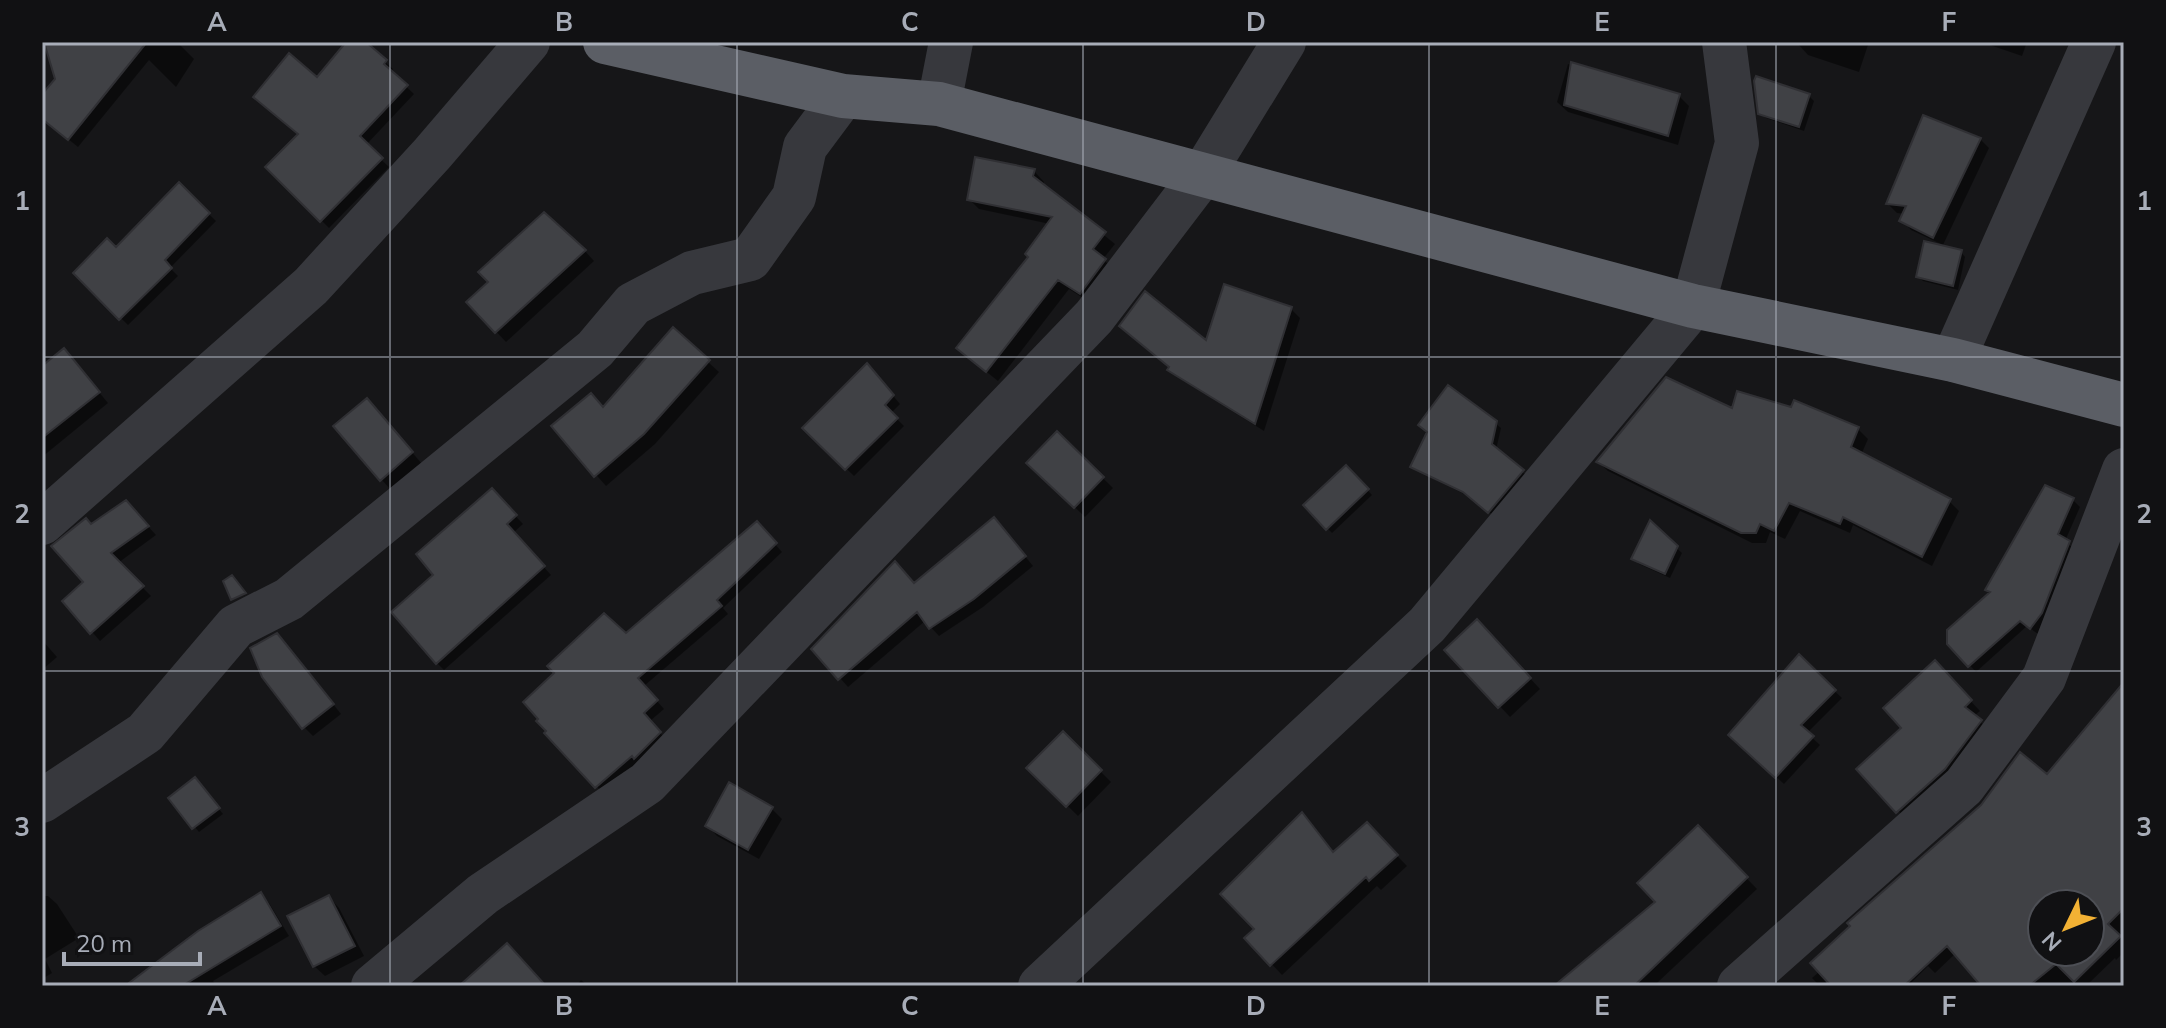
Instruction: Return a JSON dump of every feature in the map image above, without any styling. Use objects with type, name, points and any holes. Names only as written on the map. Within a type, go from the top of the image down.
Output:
[{"type":"highway","points":[[605,42],[843,96],[939,104],[1693,306],[1953,360],[2124,405]]},
{"type":"street","points":[[42,523],[311,286],[432,154],[528,42]]},
{"type":"street","points":[[939,104],[951,42]]},
{"type":"street","points":[[373,986],[483,894],[647,783],[1094,317],[1203,174],[1284,42]]},
{"type":"street","points":[[1040,986],[1427,625],[1693,306],[1737,143],[1724,42]]},
{"type":"street","points":[[1953,360],[2094,42]]},
{"type":"street","points":[[42,801],[145,733],[236,626],[289,599],[595,349],[633,304],[692,273],[750,259],[794,197],[805,147],[843,96]]},
{"type":"street","points":[[1739,986],[1964,786],[2044,678],[2124,470]]},
{"type":"building","points":[[44,42],[147,42],[68,140],[42,119],[42,94],[55,79]]},
{"type":"building","points":[[346,42],[366,42],[387,60],[384,64],[408,85],[360,136],[383,158],[320,222],[265,167],[298,134],[253,97],[289,53],[317,77]]},
{"type":"building","points":[[1571,62],[1680,94],[1668,136],[1564,105]]},
{"type":"building","points":[[1756,76],[1810,94],[1799,127],[1758,114]]},
{"type":"building","points":[[1923,115],[1981,138],[1933,238],[1899,221],[1906,206],[1886,204]]},
{"type":"building","points":[[975,157],[1035,169],[1033,176],[1106,232],[1093,249],[1106,259],[1080,294],[1058,280],[986,372],[956,348],[1028,257],[1025,254],[1052,217],[967,200]]},
{"type":"building","points":[[179,182],[210,213],[165,260],[172,268],[119,320],[73,273],[107,238],[116,247]]},
{"type":"building","points":[[544,212],[586,250],[495,333],[466,302],[488,282],[478,272]]},
{"type":"building","points":[[1924,241],[1962,250],[1953,286],[1916,277]]},
{"type":"building","points":[[1224,284],[1292,307],[1255,424],[1167,370],[1169,367],[1119,326],[1145,291],[1206,340]]},
{"type":"building","points":[[673,327],[710,360],[644,434],[594,477],[551,426],[591,393],[603,407]]},
{"type":"building","points":[[64,348],[100,392],[42,438],[42,366]]},
{"type":"building","points":[[867,363],[894,395],[885,405],[898,418],[845,470],[802,428]]},
{"type":"building","points":[[1666,377],[1732,408],[1737,391],[1791,407],[1794,400],[1859,427],[1851,447],[1951,499],[1922,557],[1843,517],[1840,524],[1789,503],[1774,531],[1760,524],[1756,533],[1741,533],[1596,462]]},
{"type":"building","points":[[1448,385],[1497,421],[1492,444],[1524,470],[1488,513],[1463,492],[1410,467],[1427,432],[1418,425]]},
{"type":"building","points":[[367,398],[413,452],[380,481],[333,426]]},
{"type":"building","points":[[1057,431],[1104,477],[1074,508],[1026,463]]},
{"type":"building","points":[[1346,465],[1369,489],[1326,530],[1303,505]]},
{"type":"building","points":[[2045,485],[2074,498],[2058,534],[2070,541],[2042,613],[2030,629],[2020,621],[1968,667],[1947,644],[1947,630],[1990,592],[1985,590]]},
{"type":"building","points":[[492,488],[517,515],[507,524],[545,566],[436,664],[391,612],[433,575],[416,554]]},
{"type":"building","points":[[126,500],[149,526],[111,553],[144,586],[90,634],[62,601],[83,582],[51,546],[86,518],[91,524]]},
{"type":"building","points":[[994,517],[1026,556],[974,599],[929,629],[917,612],[838,680],[811,649],[895,561],[914,583]]},
{"type":"building","points":[[1650,520],[1678,546],[1665,574],[1631,559]]},
{"type":"building","points":[[757,521],[777,543],[717,600],[722,606],[638,678],[658,700],[644,713],[661,732],[634,759],[632,756],[595,788],[544,733],[546,731],[536,721],[538,719],[523,702],[554,673],[547,666],[604,613],[626,633]]},
{"type":"building","points":[[232,575],[246,593],[231,600],[223,581]]},
{"type":"building","points":[[1477,619],[1531,678],[1498,708],[1444,650]]},
{"type":"building","points":[[277,633],[334,704],[302,729],[262,677],[250,648]]},
{"type":"building","points":[[1799,654],[1836,690],[1801,725],[1814,736],[1775,778],[1728,735]]},
{"type":"building","points":[[1935,660],[1972,700],[1965,707],[1982,720],[1945,769],[1896,813],[1856,769],[1901,728],[1883,708]]},
{"type":"building","points":[[2124,682],[2124,908],[2108,924],[2121,936],[2106,951],[2106,888],[2026,888],[2026,968],[2051,968],[2029,986],[1981,986],[1947,946],[1904,986],[1831,986],[1810,963],[1850,926],[1847,923],[1981,805],[2020,752],[2047,774]]},
{"type":"building","points":[[1063,731],[1102,770],[1066,807],[1026,768]]},
{"type":"building","points":[[195,777],[220,808],[192,829],[168,798]]},
{"type":"building","points":[[729,782],[773,807],[748,850],[705,826]]},
{"type":"building","points":[[1302,812],[1333,852],[1367,822],[1398,855],[1369,881],[1366,877],[1270,966],[1244,938],[1254,929],[1220,894]]},
{"type":"building","points":[[1698,825],[1748,877],[1634,986],[1554,986],[1655,902],[1637,883]]},
{"type":"building","points":[[261,892],[281,926],[182,986],[125,986],[198,931]]},
{"type":"building","points":[[329,895],[355,946],[313,967],[287,916]]},
{"type":"building","points":[[507,943],[546,986],[459,986]]},
{"type":"building","points":[[2060,968],[2088,968],[2074,982]]}]
